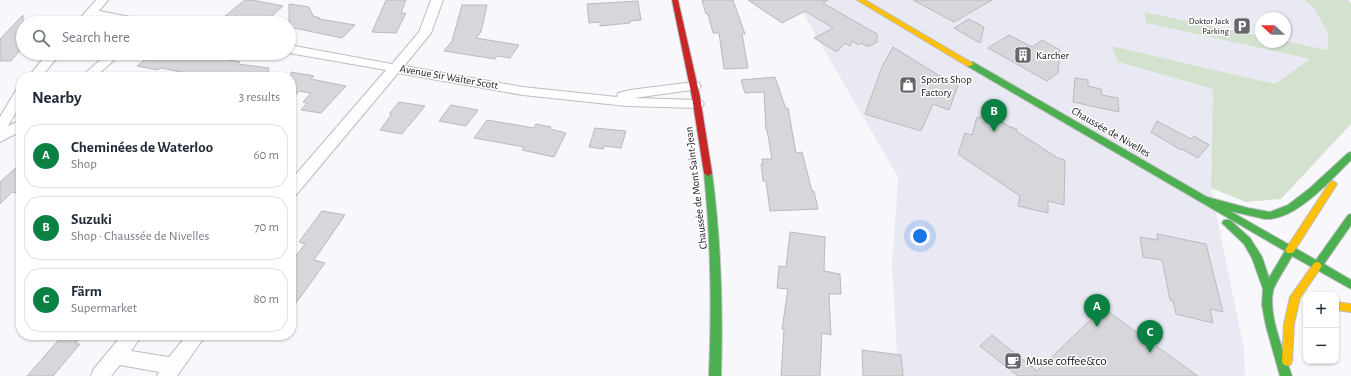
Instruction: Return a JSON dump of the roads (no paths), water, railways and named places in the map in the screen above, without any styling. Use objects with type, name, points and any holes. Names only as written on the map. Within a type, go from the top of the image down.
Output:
[{"type":"main road","name":"Chaussée de Mont Saint-Jean","points":[[676,0],[694,86],[706,154],[713,217],[716,279],[715,376]]},
{"type":"main road","name":"Chaussée de Nivelles","points":[[860,0],[1351,285]]},
{"type":"main road","points":[[1201,199],[1268,216],[1283,211],[1304,199],[1351,155]]},
{"type":"main road","points":[[1268,289],[1282,267],[1290,250],[1351,155]]},
{"type":"main road","points":[[1201,199],[1247,241],[1257,257],[1268,289],[1267,305],[1271,326],[1286,376]]},
{"type":"main road","points":[[1286,376],[1289,324],[1295,298],[1351,218]]},
{"type":"main road","points":[[1339,306],[1351,308]]},
{"type":"main road","points":[[1289,324],[1300,318]]},
{"type":"street","points":[[88,16],[102,0]]},
{"type":"street","points":[[296,185],[425,33],[437,0]]},
{"type":"street","points":[[91,13],[106,16]]},
{"type":"street","name":"Avenue Sir Walter Scott","points":[[296,50],[523,90],[575,97],[627,102],[697,104]]},
{"type":"street","points":[[38,72],[49,60]]},
{"type":"street","points":[[93,72],[108,60]]},
{"type":"street","name":"Avenue Sir Walter Scott","points":[[611,100],[630,94],[694,86]]},
{"type":"street","points":[[0,128],[16,101]]},
{"type":"street","points":[[0,137],[16,128]]},
{"type":"street","points":[[100,376],[129,340]]},
{"type":"street","points":[[116,356],[169,371],[194,340]]},
{"type":"place","name":"Doktor Jack Parking","points":[[1242,26]]},
{"type":"place","name":"Karcher","points":[[1023,55]]},
{"type":"place","name":"Sports Shop Factory","points":[[908,85]]},
{"type":"place","name":"Suzuki","points":[[994,132]]},
{"type":"place","name":"Cheminées de Waterloo","points":[[1097,327]]},
{"type":"place","name":"Färm","points":[[1150,353]]},
{"type":"place","name":"Muse coffee&co","points":[[1013,361]]}]
